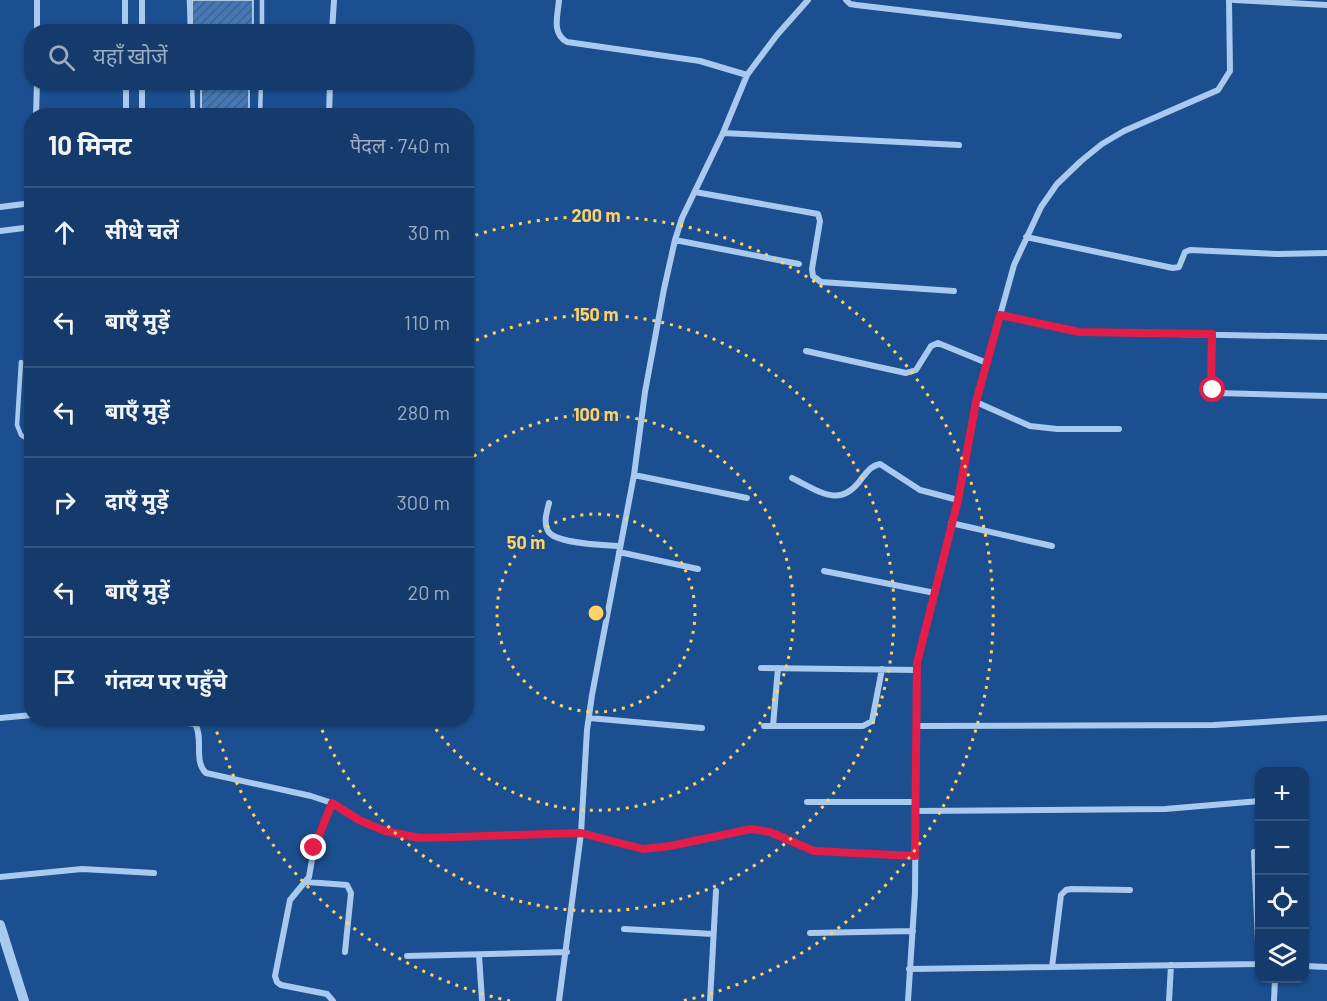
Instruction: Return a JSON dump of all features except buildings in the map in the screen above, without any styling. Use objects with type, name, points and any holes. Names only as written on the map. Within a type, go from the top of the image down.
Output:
[{"type":"street","points":[[37,0],[37,24]]},
{"type":"street","points":[[125,0],[125,24]]},
{"type":"street","points":[[142,0],[142,24]]},
{"type":"street","points":[[332,24],[334,0]]},
{"type":"street","points":[[559,0],[557,33],[567,42],[700,61],[747,75]]},
{"type":"street","points":[[559,1001],[581,833],[589,718],[634,475],[645,392],[675,240],[747,75],[777,34],[808,0]]},
{"type":"street","points":[[846,0],[856,5],[1119,36]]},
{"type":"street","points":[[908,1001],[913,931],[917,670],[958,500],[976,402],[1014,265],[1041,207],[1057,184],[1102,144],[1124,131],[1218,90],[1230,71],[1229,0]]},
{"type":"street","points":[[1234,0],[1327,5]]},
{"type":"street","points":[[36,90],[36,108]]},
{"type":"street","points":[[126,90],[126,108]]},
{"type":"street","points":[[142,90],[142,108]]},
{"type":"street","points":[[328,108],[330,90]]},
{"type":"street","points":[[723,133],[959,145]]},
{"type":"street","points":[[695,192],[818,214],[820,221],[812,269],[813,276],[821,282],[954,291]]},
{"type":"street","points":[[0,207],[24,204]]},
{"type":"street","points":[[0,231],[24,228]]},
{"type":"street","points":[[1026,237],[1173,268],[1179,267],[1185,252],[1190,250],[1278,254],[1327,252]]},
{"type":"street","points":[[675,240],[799,264]]},
{"type":"street","points":[[1000,315],[1079,332],[1327,337]]},
{"type":"street","points":[[1212,334],[1211,384],[1216,393],[1327,396]]},
{"type":"street","points":[[806,351],[906,373],[916,370],[931,346],[938,343],[987,363]]},
{"type":"street","points":[[976,402],[1030,426],[1057,429],[1119,429]]},
{"type":"street","points":[[792,478],[828,496],[837,497],[851,490],[873,465],[880,464],[920,490],[958,500]]},
{"type":"street","points":[[634,475],[747,498]]},
{"type":"street","points":[[549,503],[545,521],[548,530],[556,539],[619,549],[698,569]]},
{"type":"street","points":[[951,523],[1052,546]]},
{"type":"street","points":[[824,571],[935,593]]},
{"type":"street","points":[[761,668],[917,670]]},
{"type":"street","points":[[773,726],[778,668]]},
{"type":"street","points":[[764,726],[863,726],[868,724],[873,717],[882,669]]},
{"type":"street","points":[[0,718],[24,716]]},
{"type":"street","points":[[589,718],[702,728]]},
{"type":"street","points":[[916,726],[1214,725],[1327,718]]},
{"type":"street","points":[[197,726],[201,768],[206,773],[272,786],[332,803],[359,820],[385,831],[420,838],[581,833],[643,849],[670,846],[739,830],[760,829],[814,851],[915,856]]},
{"type":"street","points":[[915,811],[1165,809],[1255,801]]},
{"type":"street","points":[[807,802],[915,802]]},
{"type":"street","points":[[332,803],[314,848],[307,882],[290,900],[275,976],[281,985],[327,994],[333,1001]]},
{"type":"street","points":[[1254,852],[1257,929]]},
{"type":"street","points":[[0,877],[82,869],[154,873]]},
{"type":"street","points":[[307,882],[343,885],[350,889],[345,952]]},
{"type":"street","points":[[1052,967],[1061,895],[1064,892],[1071,889],[1130,890]]},
{"type":"street","points":[[710,1001],[716,891]]},
{"type":"street","points":[[0,925],[24,1001]]},
{"type":"street","points":[[624,929],[712,934]]},
{"type":"street","points":[[810,933],[913,931]]},
{"type":"street","points":[[407,956],[567,952]]},
{"type":"street","points":[[479,955],[482,1001]]},
{"type":"street","points":[[909,969],[1255,964]]},
{"type":"street","points":[[1169,1001],[1171,966]]},
{"type":"street","points":[[1309,966],[1327,967]]},
{"type":"street","points":[[1274,1001],[1275,983]]},
{"type":"lane","points":[[189,0],[190,24]]},
{"type":"lane","points":[[262,0],[262,24]]},
{"type":"lane","points":[[192,90],[193,108]]},
{"type":"lane","points":[[260,108],[261,90]]},
{"type":"lane","points":[[21,362],[17,426],[24,437]]},
{"type":"route","points":[[314,848],[332,803],[359,820],[385,831],[420,838],[581,833],[628,847],[643,849],[670,846],[739,830],[760,829],[814,851],[825,853],[915,856],[917,663],[958,500],[976,402],[1000,315],[1079,332],[1212,334],[1211,384],[1213,390]]}]
